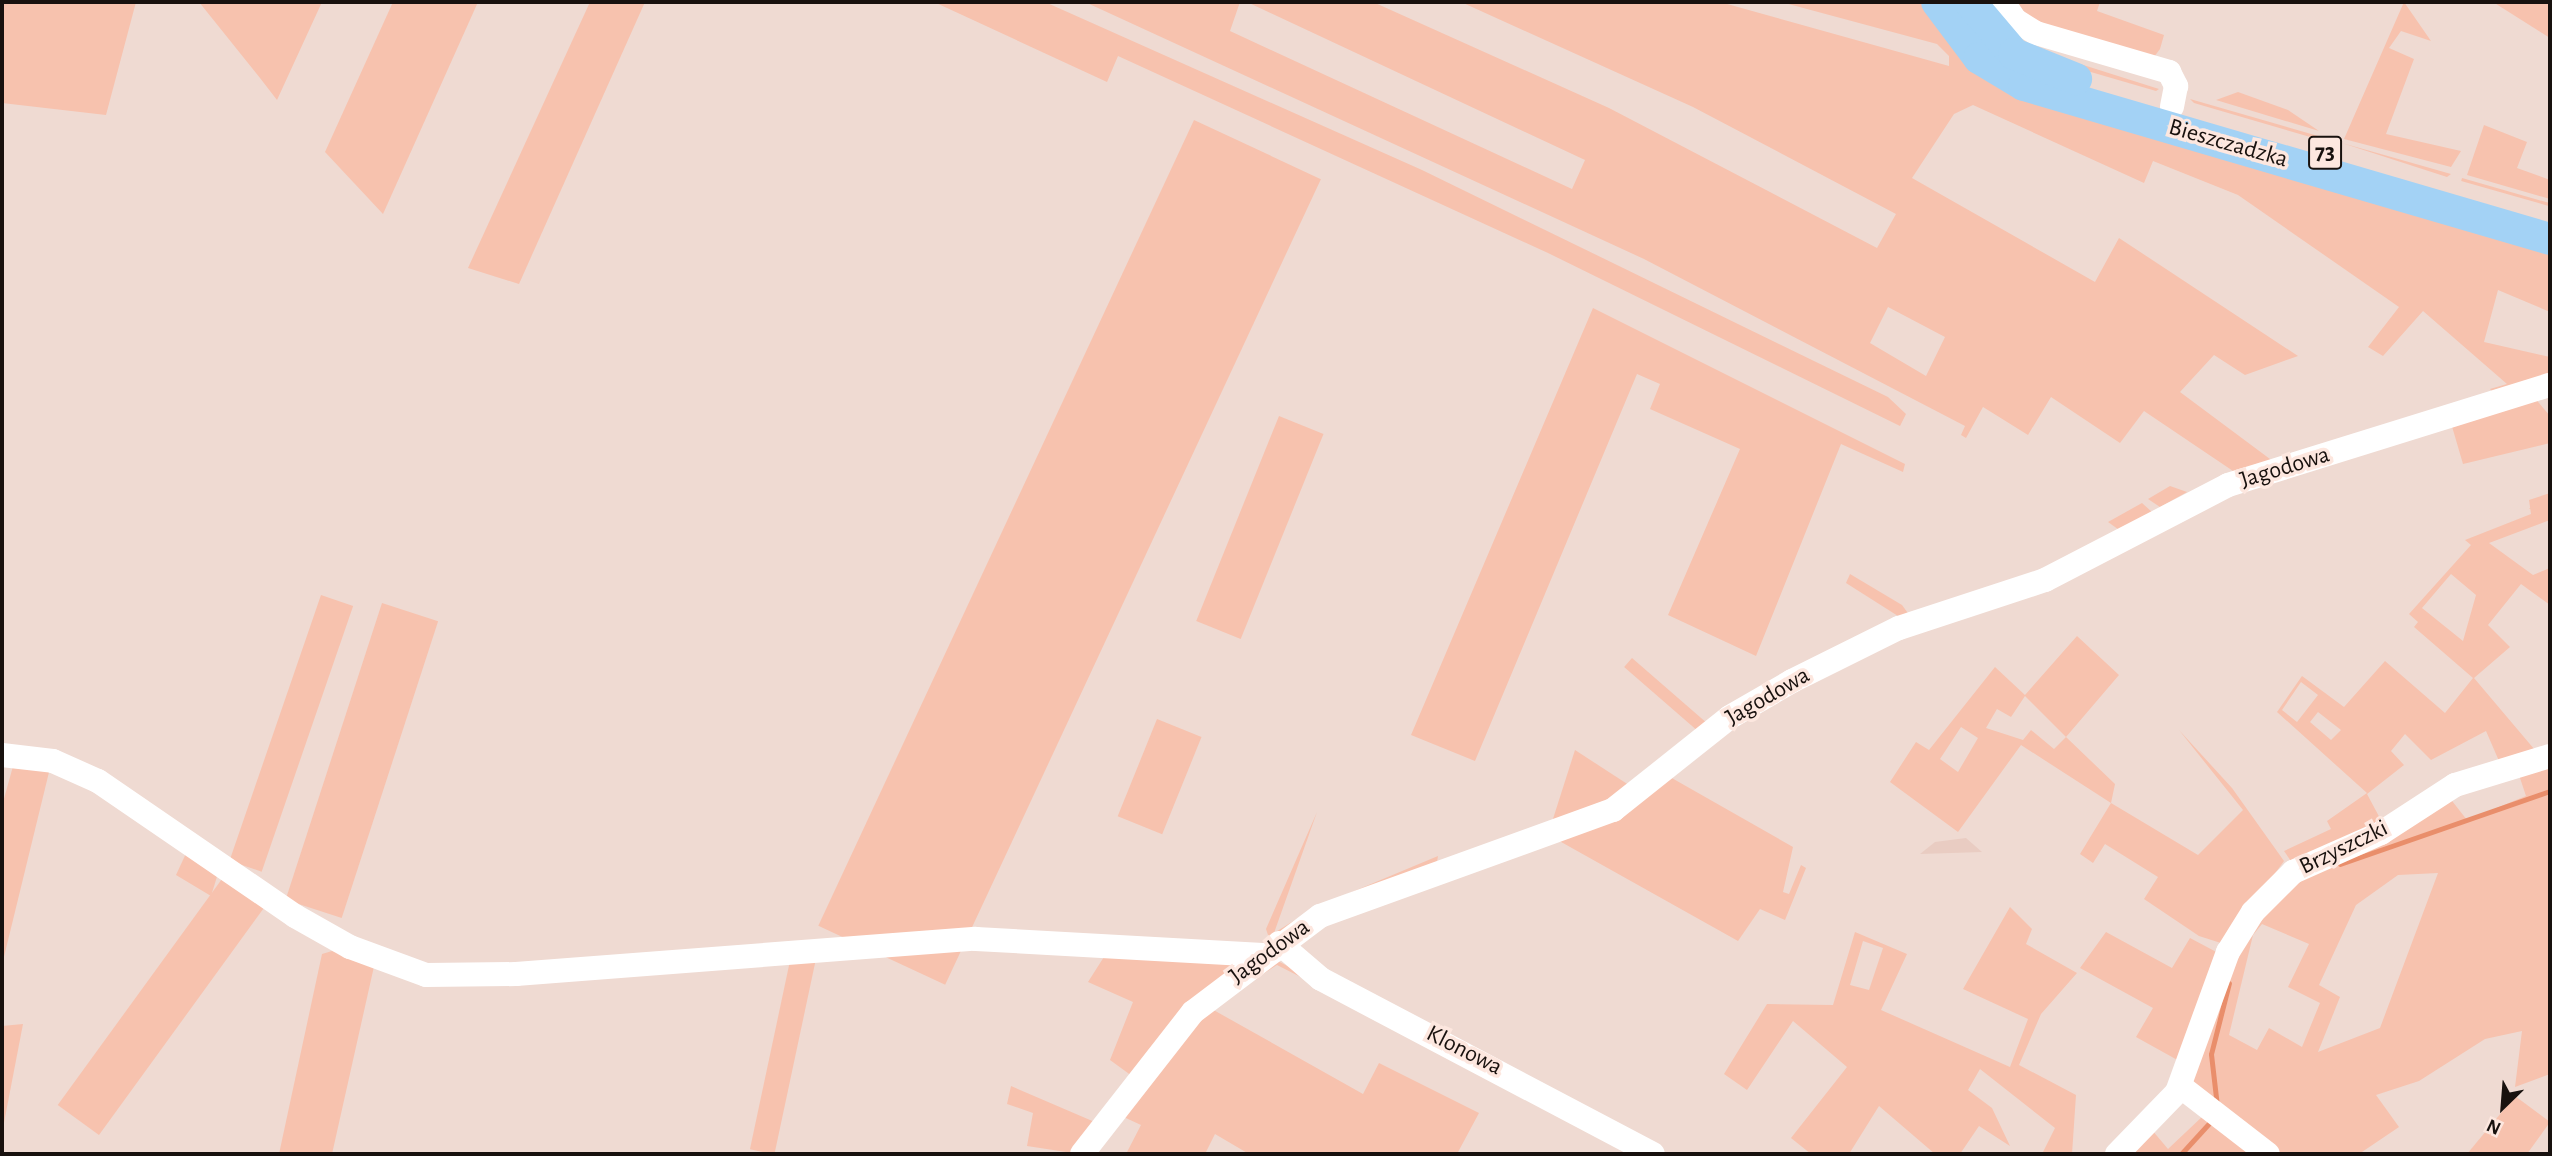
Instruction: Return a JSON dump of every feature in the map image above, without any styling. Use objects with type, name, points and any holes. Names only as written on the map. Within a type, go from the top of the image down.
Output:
[{"type":"main road","name":"Bieszczadzka","points":[[1937,2],[1979,58],[2024,85],[2550,239]]},
{"type":"main road","name":"Bieszczadzka","points":[[1970,2],[1995,38],[2029,62],[2550,219]]},
{"type":"street","points":[[2003,2],[2015,20],[2036,33],[2169,72],[2176,86],[2172,107]]},
{"type":"street","name":"Jagodowa","points":[[1082,1154],[1193,1012],[1271,949],[1345,903],[1613,810],[1730,716],[1880,636],[2045,580],[2228,485],[2550,385]]},
{"type":"street","points":[[2,755],[53,761],[98,781],[295,916],[360,951],[426,975],[503,975],[976,939],[1271,949]]},
{"type":"street","name":"Brzyszczki","points":[[2117,1154],[2180,1086],[2228,952],[2253,912],[2293,872],[2381,833],[2455,785],[2550,756]]},
{"type":"street","name":"Klonowa","points":[[1271,949],[1321,979],[1653,1154]]},
{"type":"street","points":[[2180,1086],[2268,1154]]},
{"type":"shaded area","points":[[2,2],[136,2],[106,115],[2,103]]},
{"type":"shaded area","points":[[199,2],[322,2],[277,100],[260,78]]},
{"type":"shaded area","points":[[393,2],[478,2],[383,214],[325,152]]},
{"type":"shaded area","points":[[590,2],[645,2],[519,284],[468,268]]},
{"type":"shaded area","points":[[934,2],[1045,2],[1422,170],[1888,397],[1906,414],[1900,426],[1548,253],[1118,56],[1107,82]]},
{"type":"shaded area","points":[[1085,2],[1240,2],[1230,31],[1572,189],[1585,160],[1247,2],[1373,2],[1609,108],[1877,248],[1896,214],[1693,107],[1461,2],[1720,2],[1949,66],[1949,56],[1937,44],[1781,2],[1923,2],[1951,44],[2550,249],[2550,312],[2498,290],[2484,342],[2550,357],[2550,381],[2495,395],[2490,389],[2507,384],[2423,311],[2383,356],[2368,347],[2399,307],[2238,195],[2153,161],[2144,183],[1973,105],[1954,114],[1912,178],[2095,282],[2119,238],[2298,356],[2245,375],[2214,355],[2180,392],[2274,462],[2236,473],[2144,411],[2120,443],[2051,397],[2028,435],[1983,407],[1966,438],[1961,435],[1965,426],[1644,259]],"holes":[[[1888,307],[1945,337],[1926,376],[1870,343]]]},
{"type":"shaded area","points":[[2012,2],[2100,2],[2097,11],[2164,35],[2160,49],[2154,57],[2041,28]]},
{"type":"shaded area","points":[[2404,2],[2431,41],[2401,31],[2389,48],[2414,59],[2386,134],[2461,151],[2451,167],[2344,139]]},
{"type":"shaded area","points":[[2493,2],[2550,2],[2550,38]]},
{"type":"shaded area","points":[[2053,61],[2077,63],[2159,89],[2156,91]]},
{"type":"shaded area","points":[[2238,92],[2288,110],[2319,131],[2216,100]]},
{"type":"shaded area","points":[[2190,99],[2325,138],[2324,141],[2194,103]]},
{"type":"shaded area","points":[[1194,120],[1321,179],[945,985],[818,926]]},
{"type":"shaded area","points":[[2484,125],[2527,142],[2517,168],[2550,180],[2550,199],[2467,175]]},
{"type":"shaded area","points":[[2342,143],[2451,174],[2447,177]]},
{"type":"shaded area","points":[[2462,178],[2550,203],[2550,206],[2461,181]]},
{"type":"shaded area","points":[[1593,308],[1905,464],[1903,472],[1841,444],[1756,656],[1668,615],[1740,449],[1650,409],[1660,384],[1637,374],[1475,761],[1411,735]]},
{"type":"shaded area","points":[[2533,396],[2550,416],[2550,443],[2463,464],[2451,423]]},
{"type":"shaded area","points":[[1279,416],[1324,434],[1241,639],[1196,621]]},
{"type":"shaded area","points":[[2170,486],[2187,492],[2160,507],[2148,499]]},
{"type":"shaded area","points":[[2550,493],[2550,520],[2489,543],[2533,575],[2550,568],[2550,605],[2521,584],[2488,625],[2510,647],[2474,678],[2540,756],[2499,761],[2486,731],[2431,760],[2405,734],[2391,751],[2404,765],[2367,794],[2382,822],[2432,796],[2359,840],[2293,864],[2284,851],[2331,829],[2327,821],[2367,793],[2277,712],[2302,676],[2344,707],[2385,661],[2445,713],[2473,678],[2414,627],[2418,622],[2409,614],[2471,545],[2465,540],[2531,514],[2529,500]],"holes":[[[2451,574],[2476,595],[2463,641],[2422,608]],[[2301,682],[2318,695],[2297,722],[2282,710]],[[2318,712],[2341,730],[2331,740],[2310,722]]]},
{"type":"shaded area","points":[[2142,503],[2152,512],[2122,532],[2108,522]]},
{"type":"shaded area","points":[[1850,574],[1902,605],[1910,616],[1898,616],[1846,583]]},
{"type":"shaded area","points":[[321,595],[353,606],[262,872],[230,861]]},
{"type":"shaded area","points":[[382,603],[438,621],[342,918],[286,900]]},
{"type":"shaded area","points":[[2077,636],[2119,675],[2066,737],[2115,784],[2111,803],[2021,745],[1958,832],[1890,782],[1916,742],[1929,750],[1995,667],[2025,695]],"holes":[[[2025,696],[2066,737],[2054,749],[2031,730],[2023,740],[1986,728],[1997,709],[2011,717]],[[1961,727],[1978,738],[1958,772],[1940,759]]]},
{"type":"shaded area","points":[[1632,658],[1706,722],[1698,731],[1624,667]]},
{"type":"shaded area","points":[[1157,719],[1202,737],[1162,834],[1118,816]]},
{"type":"shaded area","points":[[2179,730],[2232,788],[2284,861],[2224,944],[2199,936],[2144,899],[2158,877],[2105,844],[2093,863],[2080,854],[2111,803],[2198,855],[2243,810]]},
{"type":"shaded area","points":[[1575,750],[1635,789],[1552,822]]},
{"type":"shaded area","points":[[15,759],[51,764],[2,965],[2,806]]},
{"type":"shaded area","points":[[2550,759],[2550,1074],[2515,1087],[2522,1031],[2485,1039],[2419,1081],[2376,1095],[2399,1127],[2359,1154],[2275,1154],[2189,1079],[2235,948],[2271,897],[2449,797],[2467,820],[2526,796],[2517,769]],"holes":[[[2438,873],[2380,1028],[2318,1052],[2340,997],[2319,985],[2356,905],[2398,875]],[[2262,924],[2309,944],[2288,987],[2320,1003],[2302,1047],[2269,1028],[2257,1050],[2229,1035],[2253,935]]]},
{"type":"shaded area","points":[[1670,777],[1793,847],[1783,892],[1789,894],[1801,865],[1806,868],[1785,920],[1760,909],[1738,941],[1554,838]]},
{"type":"shaded area","points":[[1317,812],[1274,933],[1316,907],[1438,856],[1436,868],[1270,941],[1266,929]]},
{"type":"shaded area","points":[[1966,838],[1982,852],[1920,854],[1935,842]]},
{"type":"shaded area","points":[[189,847],[220,867],[211,896],[176,875]]},
{"type":"shaded area","points":[[227,872],[268,902],[99,1135],[58,1105]]},
{"type":"shaded area","points":[[2010,907],[2032,929],[2026,944],[2077,973],[2041,1014],[2019,1065],[2076,1095],[2072,1154],[2042,1154],[2055,1128],[1980,1069],[1968,1090],[1992,1108],[2010,1146],[1979,1126],[1960,1154],[1935,1154],[1879,1106],[1849,1154],[1811,1154],[1791,1138],[1847,1067],[1793,1021],[1747,1090],[1724,1074],[1767,1004],[1833,1005],[1855,932],[1907,954],[1881,1010],[2010,1067],[2028,1019],[1963,989]],"holes":[[[1863,941],[1883,948],[1869,990],[1850,985]]]},
{"type":"shaded area","points":[[2106,932],[2172,968],[2190,938],[2222,955],[2181,1062],[2136,1037],[2153,1008],[2080,968]]},
{"type":"shaded area","points":[[793,949],[817,954],[774,1154],[750,1149]]},
{"type":"shaded area","points":[[1109,949],[1244,955],[1132,1076],[1110,1060],[1133,1002],[1088,982]]},
{"type":"shaded area","points":[[332,951],[375,962],[332,1154],[279,1154],[322,954]]},
{"type":"shaded area","points":[[1276,960],[1499,1078],[1277,965],[1210,1008],[1363,1094],[1379,1063],[1479,1113],[1457,1154],[1249,1154],[1215,1134],[1205,1154],[1126,1154],[1141,1125],[1115,1113],[1189,1022]]},
{"type":"shaded area","points":[[23,1024],[2,1133],[2,1026]]},
{"type":"shaded area","points":[[1011,1086],[1097,1123],[1079,1154],[1027,1146],[1033,1113],[1007,1104]]},
{"type":"shaded area","points":[[2515,1096],[2550,1122],[2527,1154],[2467,1154]]},
{"type":"shaded area","points":[[2204,1115],[2259,1154],[2124,1154],[2152,1130],[2168,1149]]},
{"type":"waterway","points":[[2340,864],[2550,791]]},
{"type":"waterway","points":[[2217,1106],[2211,1054],[2229,983]]},
{"type":"waterway","points":[[2181,1154],[2213,1119]]}]
